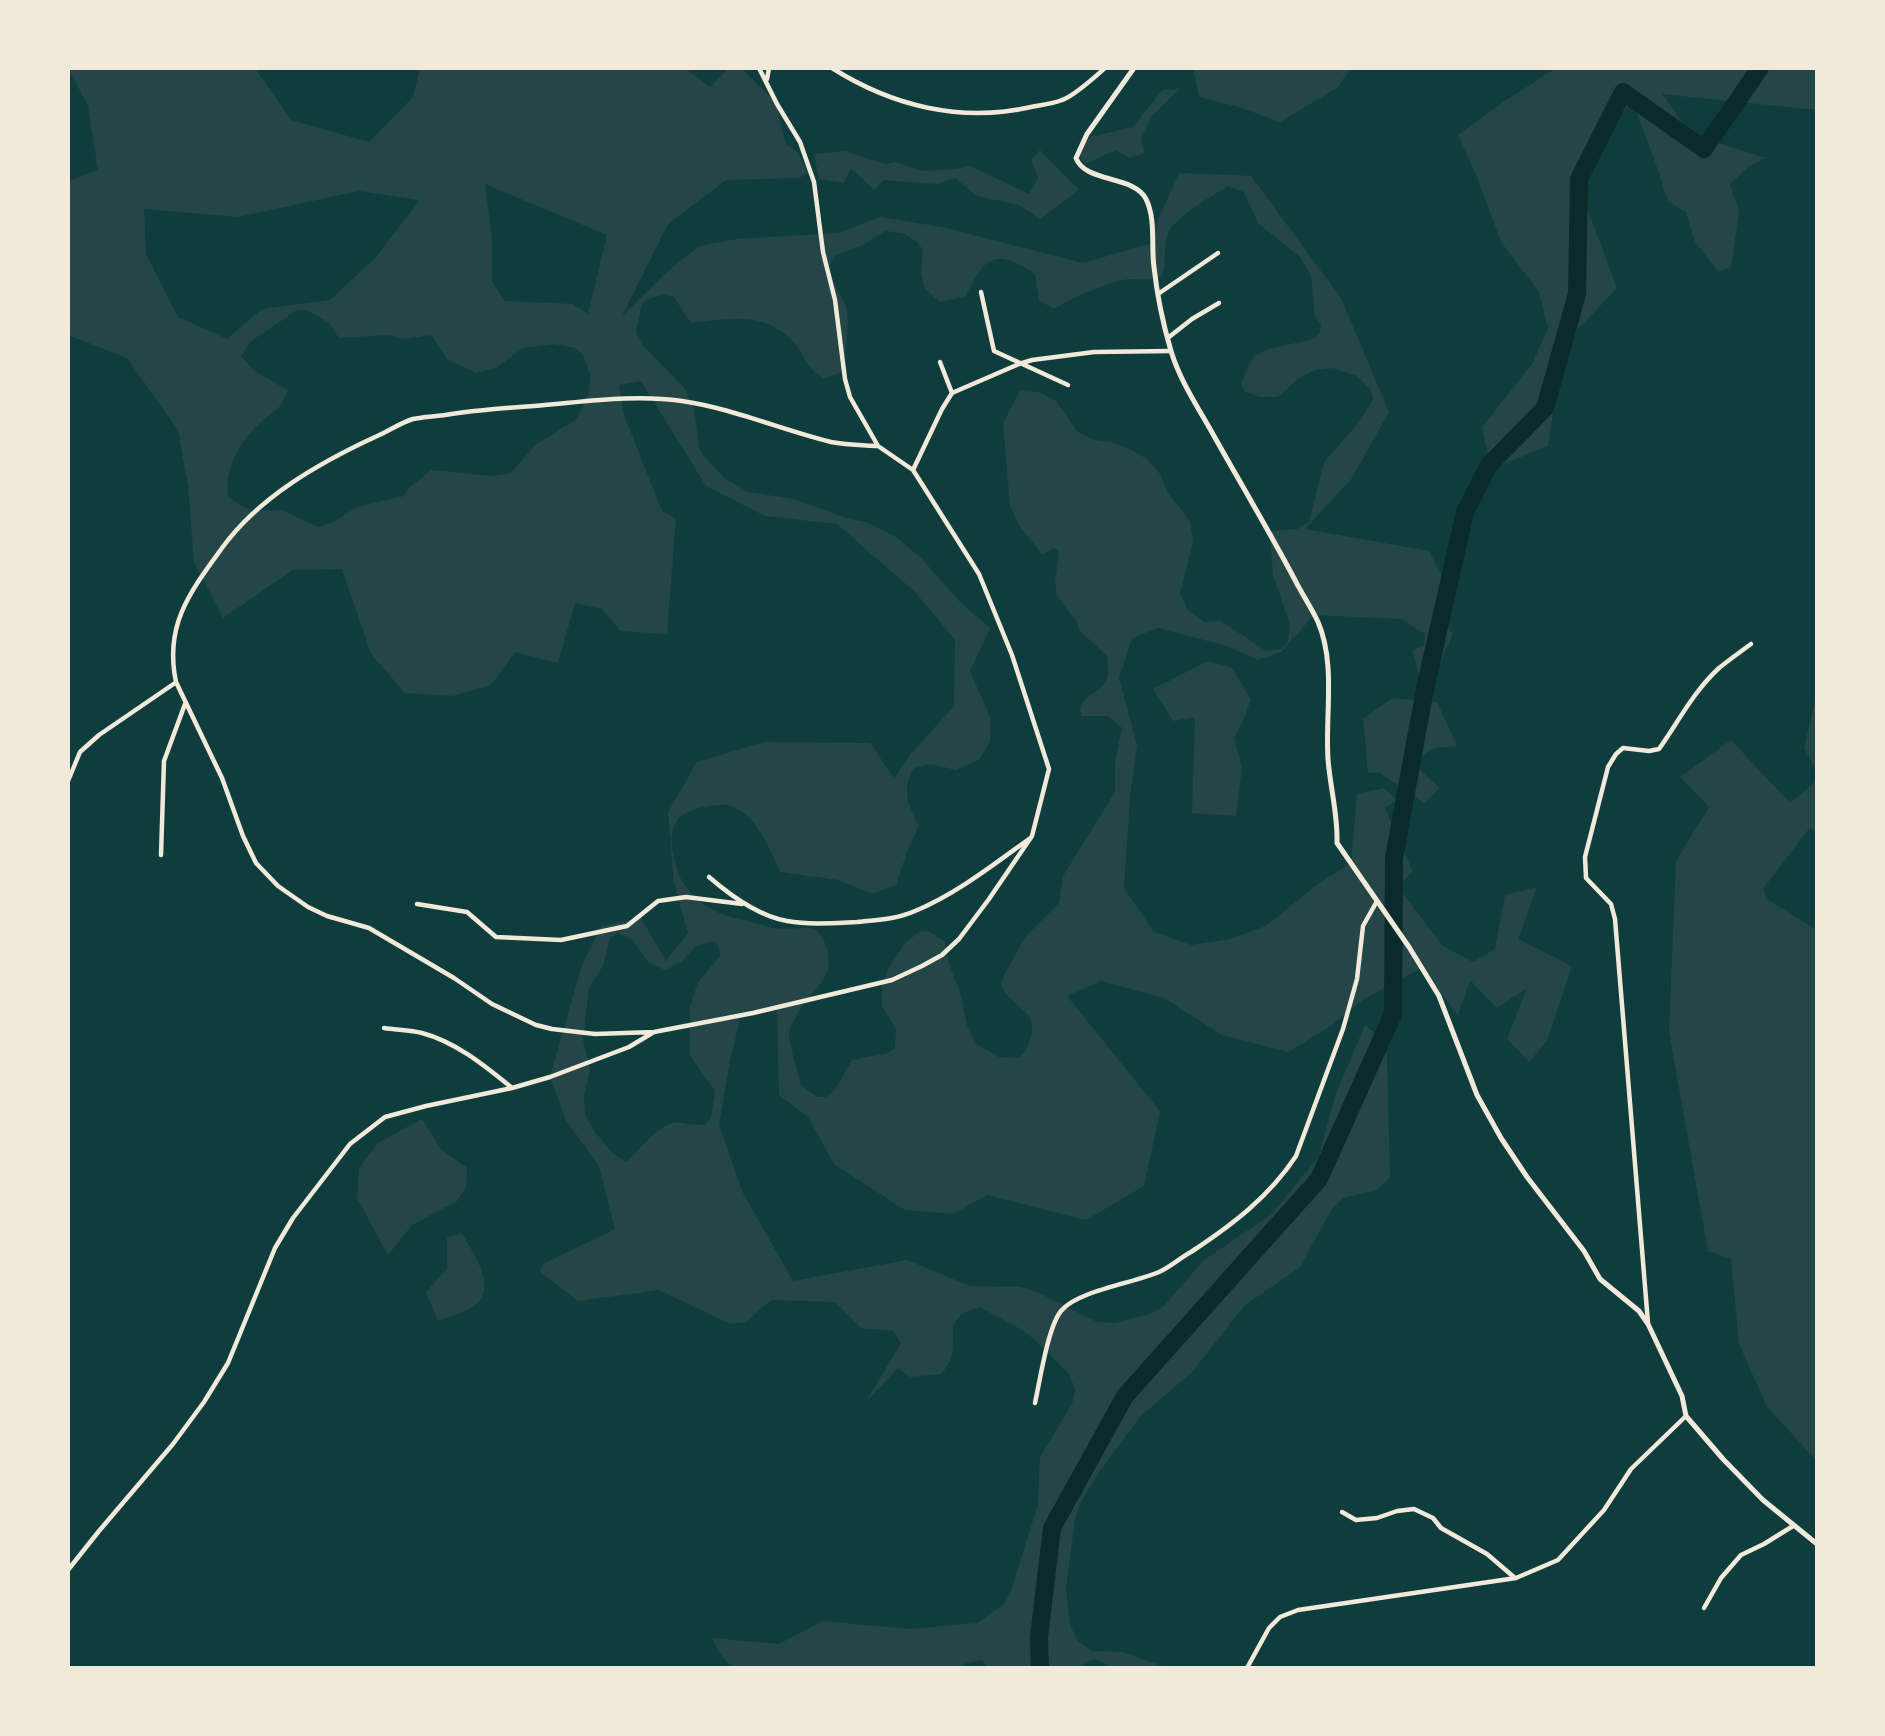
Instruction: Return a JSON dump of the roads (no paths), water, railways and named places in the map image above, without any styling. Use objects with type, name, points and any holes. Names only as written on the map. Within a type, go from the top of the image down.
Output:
[{"type":"street","points":[[759,68],[800,142],[814,181],[823,252],[835,300],[845,379],[850,397],[878,446],[913,470],[979,575],[1012,655],[1049,769],[1032,836],[959,939],[942,955],[922,966],[878,983],[753,1013],[654,1032],[595,1034],[536,1025],[492,1004],[454,978],[369,928],[327,916],[308,907],[278,886],[256,863],[222,778],[176,682],[172,666],[172,646],[176,625],[197,582],[242,523],[304,475],[344,452],[413,420],[481,409],[617,398],[685,401],[834,443],[878,446]]},
{"type":"street","points":[[766,80],[769,68]]},
{"type":"street","points":[[832,68],[881,94],[955,113],[972,113],[1014,111],[1065,99],[1105,68]]},
{"type":"street","points":[[1134,68],[1087,134],[1076,158],[1078,164],[1087,171],[1136,189],[1146,198],[1151,213],[1158,295],[1171,351],[1191,396],[1271,534],[1325,641],[1328,666],[1328,759],[1338,825],[1338,843],[1439,996],[1477,1095],[1501,1138],[1543,1199],[1584,1251],[1600,1279],[1639,1311],[1648,1324],[1682,1396],[1686,1416],[1747,1484],[1817,1544]]},
{"type":"street","points":[[1158,295],[1218,253]]},
{"type":"street","points":[[981,292],[995,351],[1068,386]]},
{"type":"street","points":[[1169,337],[1219,303]]},
{"type":"street","points":[[913,470],[952,393],[1032,360],[1094,352],[1171,351]]},
{"type":"street","points":[[940,362],[952,393]]},
{"type":"street","points":[[1648,1324],[1615,919],[1611,904],[1586,878],[1585,857],[1608,767],[1616,754],[1623,748],[1649,751],[1658,749],[1690,701],[1719,668],[1751,644]]},
{"type":"street","points":[[68,781],[80,752],[99,735],[176,682]]},
{"type":"street","points":[[161,855],[164,761],[185,704]]},
{"type":"street","points":[[709,877],[747,905],[785,921],[822,924],[886,920],[917,911],[957,889],[1032,836]]},
{"type":"street","points":[[417,904],[467,912],[496,937],[561,940],[627,926],[658,901],[686,897],[747,905]]},
{"type":"street","points":[[1035,1403],[1054,1323],[1062,1309],[1074,1299],[1164,1269],[1233,1222],[1260,1200],[1288,1169],[1296,1156],[1343,1029],[1357,979],[1363,926],[1377,901]]},
{"type":"street","points":[[384,1028],[423,1033],[443,1041],[512,1088]]},
{"type":"street","points":[[68,1570],[173,1444],[204,1402],[228,1363],[275,1248],[293,1218],[350,1144],[385,1117],[550,1077],[629,1047],[654,1032]]},
{"type":"street","points":[[1247,1668],[1269,1628],[1280,1617],[1298,1610],[1516,1578],[1558,1560],[1604,1510],[1631,1469],[1686,1416]]},
{"type":"street","points":[[1342,1512],[1356,1520],[1414,1509],[1433,1518],[1441,1528],[1488,1554],[1516,1578]]},
{"type":"street","points":[[1704,1608],[1721,1578],[1741,1555],[1793,1526]]},
{"type":"waterway","points":[[1040,1668],[1039,1637],[1052,1528],[1125,1396],[1319,1179],[1393,1014],[1394,858],[1425,689],[1465,512],[1489,465],[1545,408],[1577,294],[1579,179],[1623,92],[1704,149],[1760,68]]}]
